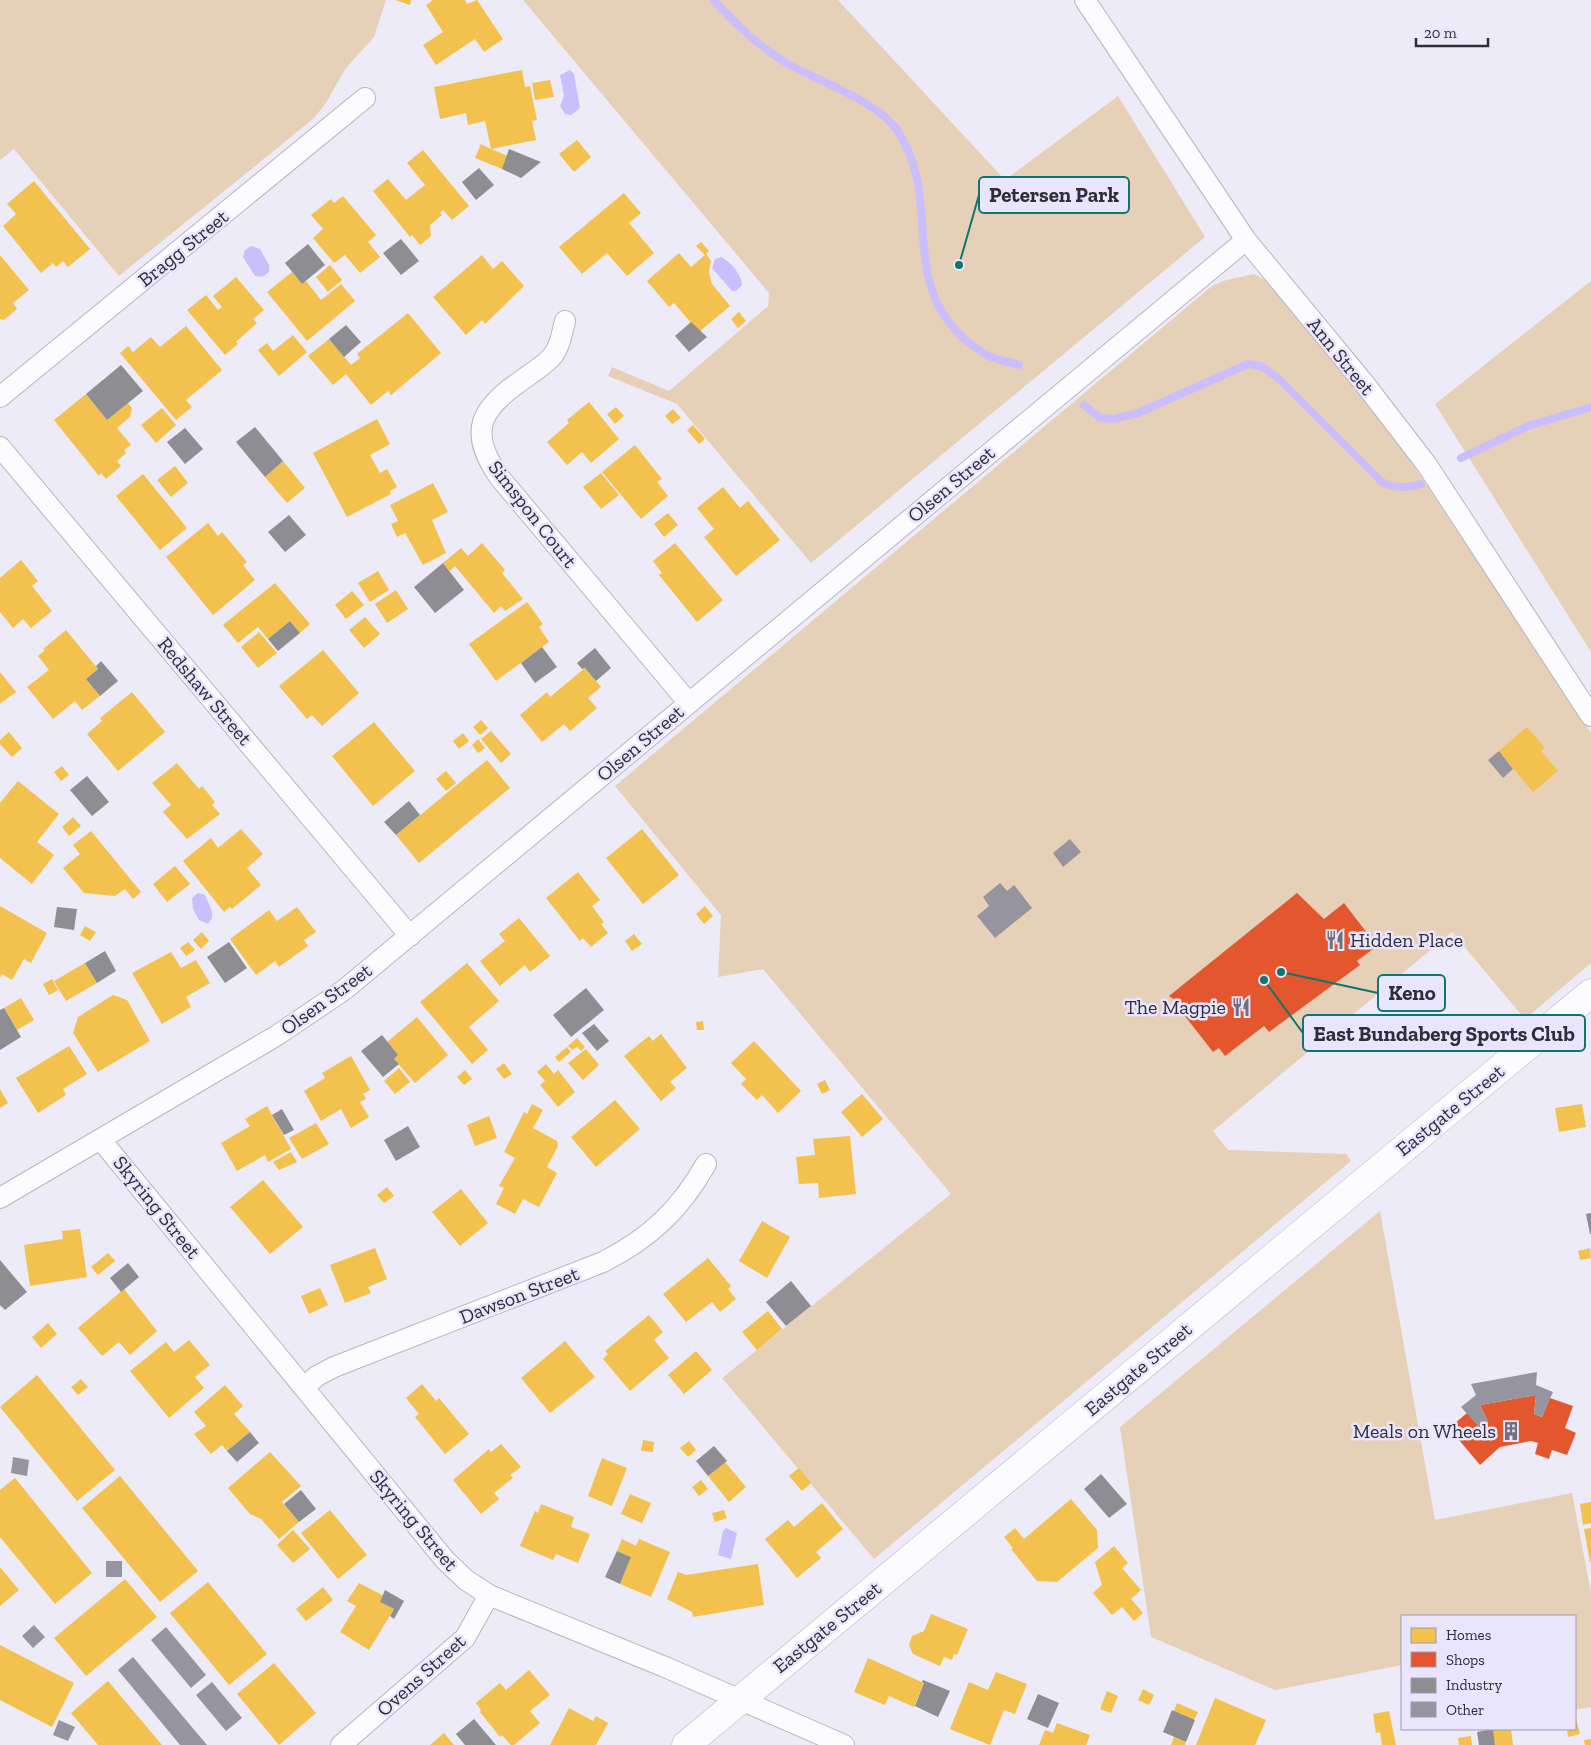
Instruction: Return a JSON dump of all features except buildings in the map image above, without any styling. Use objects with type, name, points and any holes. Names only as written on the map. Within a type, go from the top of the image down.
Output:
[{"type":"street","name":"Ann Street","points":[[1085,0],[1246,240],[1364,383],[1427,465],[1591,716]]},
{"type":"street","name":"Bragg Street","points":[[0,397],[365,98]]},
{"type":"street","name":"Olsen Street","points":[[0,1198],[276,1036],[344,990],[688,702],[1246,240]]},
{"type":"street","name":"Simspon Court","points":[[565,321],[560,344],[547,362],[509,389],[488,409],[482,427],[483,447],[489,462],[500,478],[688,702]]},
{"type":"street","name":"Redshaw Street","points":[[0,447],[410,936]]},
{"type":"street","name":"Eastgate Street","points":[[686,1745],[1591,993]]},
{"type":"street","name":"Skyring Street","points":[[101,1140],[445,1560],[466,1580],[489,1595],[664,1667],[844,1745]]},
{"type":"street","name":"Dawson Street","points":[[304,1387],[317,1376],[334,1368],[622,1253],[641,1240],[675,1210],[691,1192],[706,1164]]},
{"type":"street","name":"Ovens Street","points":[[341,1745],[465,1638],[489,1595]]},
{"type":"shaded area","points":[[0,0],[386,0],[374,37],[345,69],[326,103],[313,119],[119,276],[14,149],[0,160]]},
{"type":"shaded area","points":[[523,0],[838,0],[1005,180],[1118,96],[1205,237],[811,563],[677,404],[608,376],[612,367],[669,391],[768,306],[769,293]]},
{"type":"shaded area","points":[[570,70],[574,74],[580,108],[571,115],[565,114],[560,106],[564,96],[560,75]]},
{"type":"shaded area","points":[[251,246],[260,249],[269,265],[269,272],[262,277],[255,276],[243,257],[245,250]]},
{"type":"shaded area","points":[[721,257],[732,265],[740,277],[742,285],[736,291],[732,291],[712,268],[715,259]]},
{"type":"shaded area","points":[[1254,274],[1265,280],[1318,342],[1406,454],[1591,733],[1591,963],[1525,1019],[1452,932],[1213,1131],[1228,1150],[1346,1154],[1351,1161],[874,1559],[722,1378],[951,1194],[763,969],[718,977],[721,915],[615,786],[1212,286],[1223,281]]},
{"type":"shaded area","points":[[1591,281],[1591,652],[1435,404]]},
{"type":"shaded area","points":[[198,893],[205,895],[212,911],[212,918],[208,924],[199,920],[193,909],[192,898]]},
{"type":"shaded area","points":[[1380,1211],[1435,1520],[1572,1493],[1591,1593],[1591,1707],[1576,1710],[1576,1615],[1401,1615],[1401,1665],[1275,1690],[1151,1637],[1120,1427]]},
{"type":"shaded area","points":[[726,1528],[737,1533],[731,1559],[718,1555],[723,1531]]},
{"type":"waterway","points":[[714,0],[739,26],[767,50],[788,64],[863,101],[889,120],[897,130],[911,159],[919,188],[928,278],[938,306],[957,331],[987,355],[1019,365]]},
{"type":"waterway","points":[[1084,405],[1100,418],[1114,419],[1138,413],[1248,364],[1260,366],[1276,376],[1382,482],[1401,487],[1421,484]]},
{"type":"waterway","points":[[1461,458],[1528,426],[1591,407]]},
{"type":"place","name":"Petersen Park","points":[[959,265]]},
{"type":"place","name":"Hidden Place","points":[[1335,940]]},
{"type":"place","name":"Keno","points":[[1281,972]]},
{"type":"place","name":"East Bundaberg Sports Club","points":[[1264,980]]},
{"type":"place","name":"The Magpie","points":[[1241,1007]]},
{"type":"place","name":"Meals on Wheels","points":[[1511,1431]]}]
